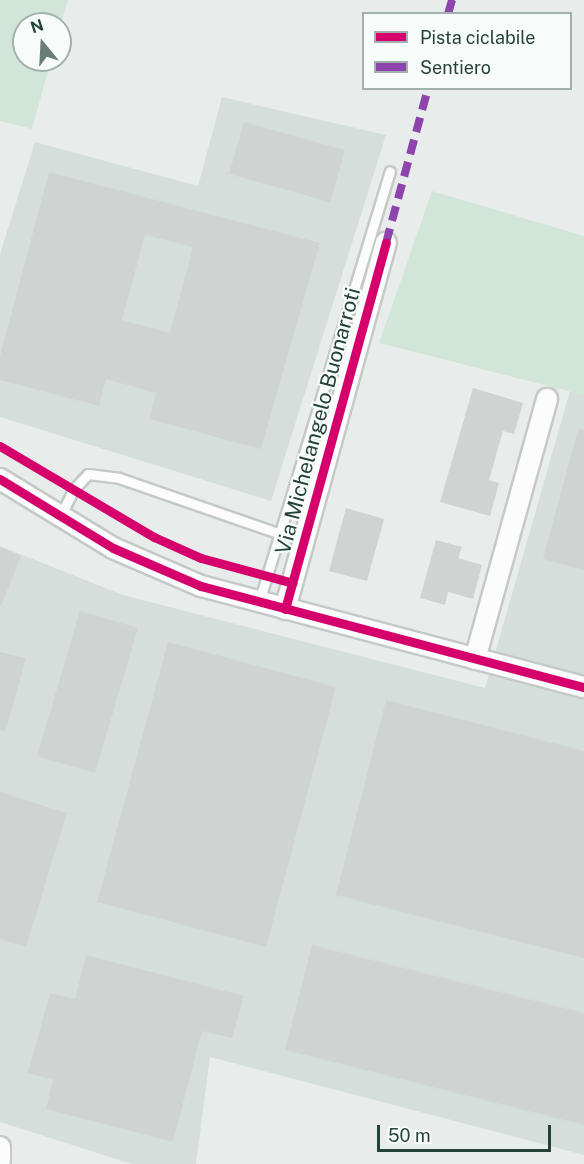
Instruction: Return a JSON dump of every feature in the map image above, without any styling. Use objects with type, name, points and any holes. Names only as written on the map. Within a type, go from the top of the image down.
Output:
[{"type":"street","name":"Via Michelangelo Buonarroti","points":[[285,609],[386,243]]},
{"type":"street","points":[[475,660],[548,399]]},
{"type":"street","points":[[3,483],[124,553],[201,586],[584,687]]},
{"type":"street","points":[[0,1147],[0,1160]]},
{"type":"lane","points":[[259,602],[278,533],[390,172]]},
{"type":"lane","points":[[60,517],[73,490],[88,474],[119,478],[278,533]]},
{"type":"shaded area","points":[[222,97],[386,135],[271,501],[0,417],[0,254],[35,142],[198,186]]},
{"type":"shaded area","points":[[570,391],[584,395],[584,1155],[210,1057],[196,1164],[132,1164],[0,1122],[0,546],[123,595],[485,688]]},
{"type":"green space","points":[[0,0],[68,0],[65,12],[12,12],[12,72],[48,72],[32,129],[0,121]]},
{"type":"green space","points":[[432,191],[584,236],[584,395],[379,343]]},
{"type":"building","points":[[244,122],[345,150],[330,202],[229,174]]},
{"type":"building","points":[[49,172],[320,243],[261,449],[149,419],[156,393],[106,379],[99,406],[0,380],[0,356]],"holes":[[[145,235],[193,247],[170,333],[122,320]]]},
{"type":"building","points":[[473,388],[523,403],[514,434],[503,431],[489,480],[499,483],[490,516],[440,502]]},
{"type":"building","points":[[578,429],[584,430],[584,570],[543,559]]},
{"type":"building","points":[[346,508],[384,519],[367,581],[329,571]]},
{"type":"building","points":[[436,540],[462,547],[458,558],[482,565],[473,599],[448,592],[445,605],[420,598]]},
{"type":"building","points":[[0,547],[21,556],[1,606],[0,606]]},
{"type":"building","points":[[80,611],[138,628],[95,773],[37,756]]},
{"type":"building","points":[[168,642],[336,687],[266,947],[97,902]]},
{"type":"building","points":[[0,652],[26,658],[6,731],[0,730]]},
{"type":"building","points":[[386,700],[584,751],[584,958],[336,895]]},
{"type":"building","points":[[0,792],[67,813],[26,947],[0,939]]},
{"type":"building","points":[[312,945],[584,1013],[584,1125],[285,1050]]},
{"type":"building","points":[[86,955],[244,996],[232,1038],[202,1031],[173,1142],[46,1109],[53,1080],[28,1073],[50,993],[75,999]]},
{"type":"marked path","points":[[449,12],[452,0]]},
{"type":"marked path","points":[[386,243],[427,90]]},
{"type":"cycle path","points":[[285,609],[386,243]]},
{"type":"cycle path","points":[[0,446],[154,537],[201,558],[293,583]]},
{"type":"cycle path","points":[[0,479],[113,548],[201,586],[584,687]]}]
